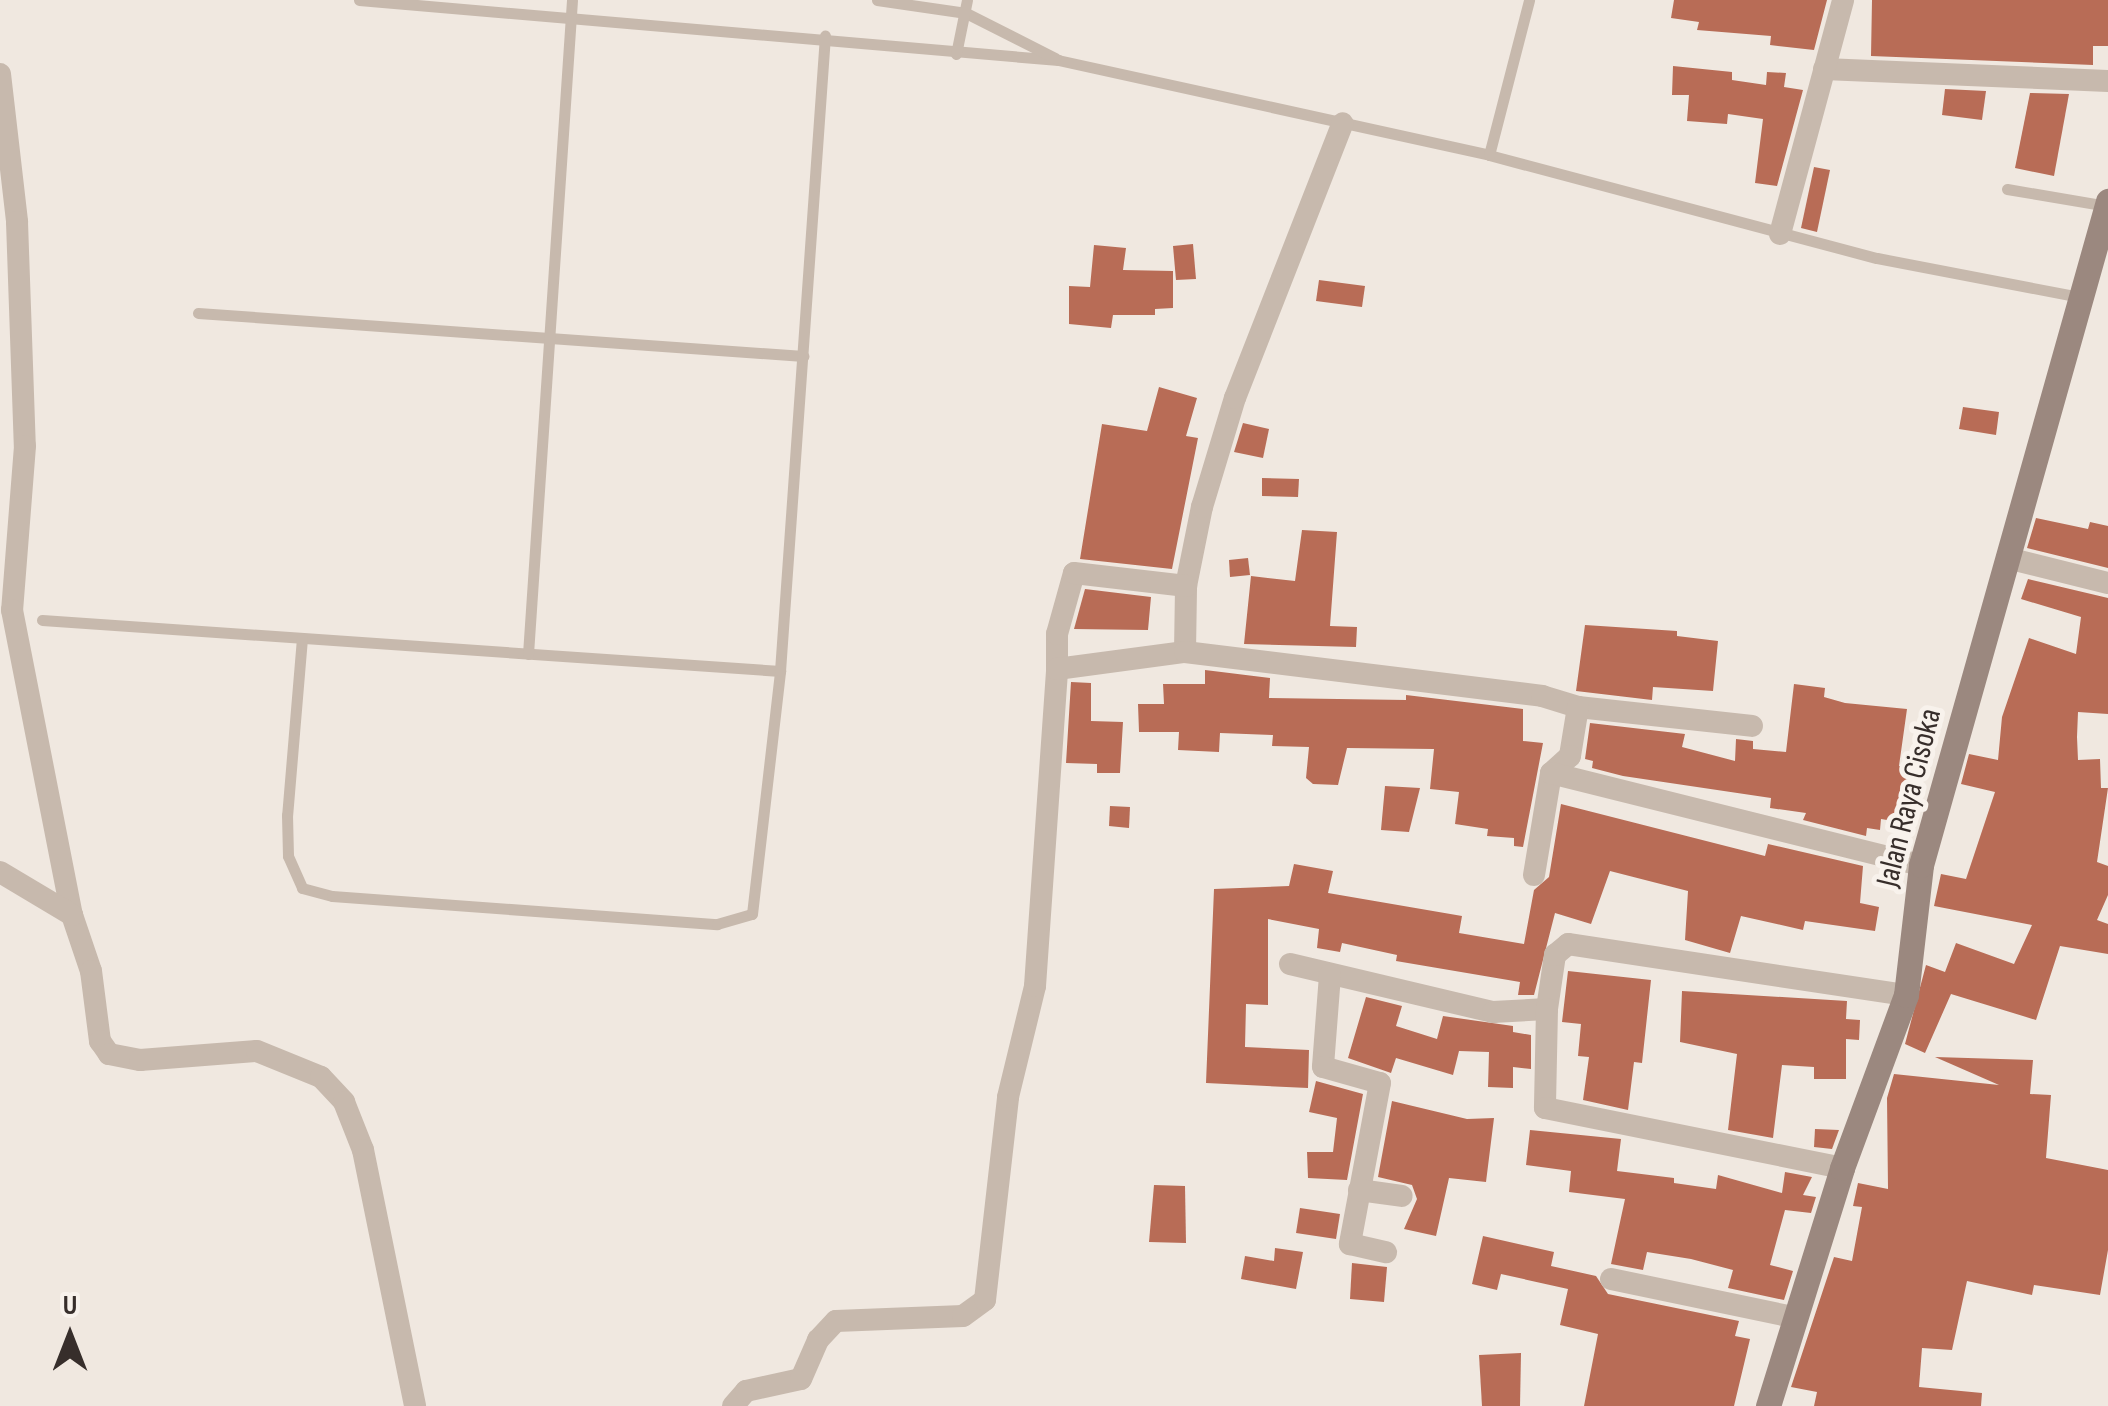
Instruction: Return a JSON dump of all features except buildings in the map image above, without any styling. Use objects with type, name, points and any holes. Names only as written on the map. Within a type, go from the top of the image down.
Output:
[{"type":"street","points":[[1780,234],[1843,0]]},
{"type":"street","points":[[1824,69],[2108,81]]},
{"type":"street","points":[[0,74],[17,222],[25,446],[12,610],[72,915],[91,970],[100,1040],[108,1054],[140,1060],[256,1051],[321,1077],[344,1102],[363,1150],[415,1406]]},
{"type":"street","points":[[1185,652],[1186,586],[1235,398],[1343,123]]},
{"type":"street","name":"Jalan Raya Cisoka","points":[[1768,1406],[1842,1168],[1906,995],[1922,865],[2107,203]]},
{"type":"street","points":[[2007,558],[2108,583]]},
{"type":"street","points":[[732,1406],[746,1390],[801,1379],[818,1340],[836,1320],[962,1316],[985,1300],[1008,1097],[1035,986],[1057,634],[1074,574],[1186,586]]},
{"type":"street","points":[[1057,669],[1185,652],[1542,696],[1578,708],[1752,726]]},
{"type":"street","points":[[1534,875],[1552,773],[1570,756],[1578,708]]},
{"type":"street","points":[[1552,773],[1922,865]]},
{"type":"street","points":[[0,872],[72,915]]},
{"type":"street","points":[[1842,1168],[1545,1108],[1547,1009],[1555,955],[1568,944],[1906,995]]},
{"type":"street","points":[[1290,964],[1493,1012],[1547,1009]]},
{"type":"street","points":[[1330,976],[1323,1067],[1380,1083],[1350,1244],[1386,1252]]},
{"type":"street","points":[[1359,1190],[1402,1196]]},
{"type":"street","points":[[1610,1279],[1797,1318]]},
{"type":"lane","points":[[359,0],[826,36],[956,54],[1058,60],[1489,156],[1780,234],[2079,297]]},
{"type":"lane","points":[[528,654],[572,0]]},
{"type":"lane","points":[[878,0],[966,6],[1058,60]]},
{"type":"lane","points":[[1489,156],[1528,0]]},
{"type":"lane","points":[[956,54],[966,6]]},
{"type":"lane","points":[[302,638],[287,815],[288,856],[302,888],[332,896],[698,922],[752,914],[760,892],[780,671],[826,36]]},
{"type":"lane","points":[[2007,189],[2107,203]]},
{"type":"lane","points":[[198,312],[804,356]]},
{"type":"lane","points":[[42,620],[780,671]]}]
